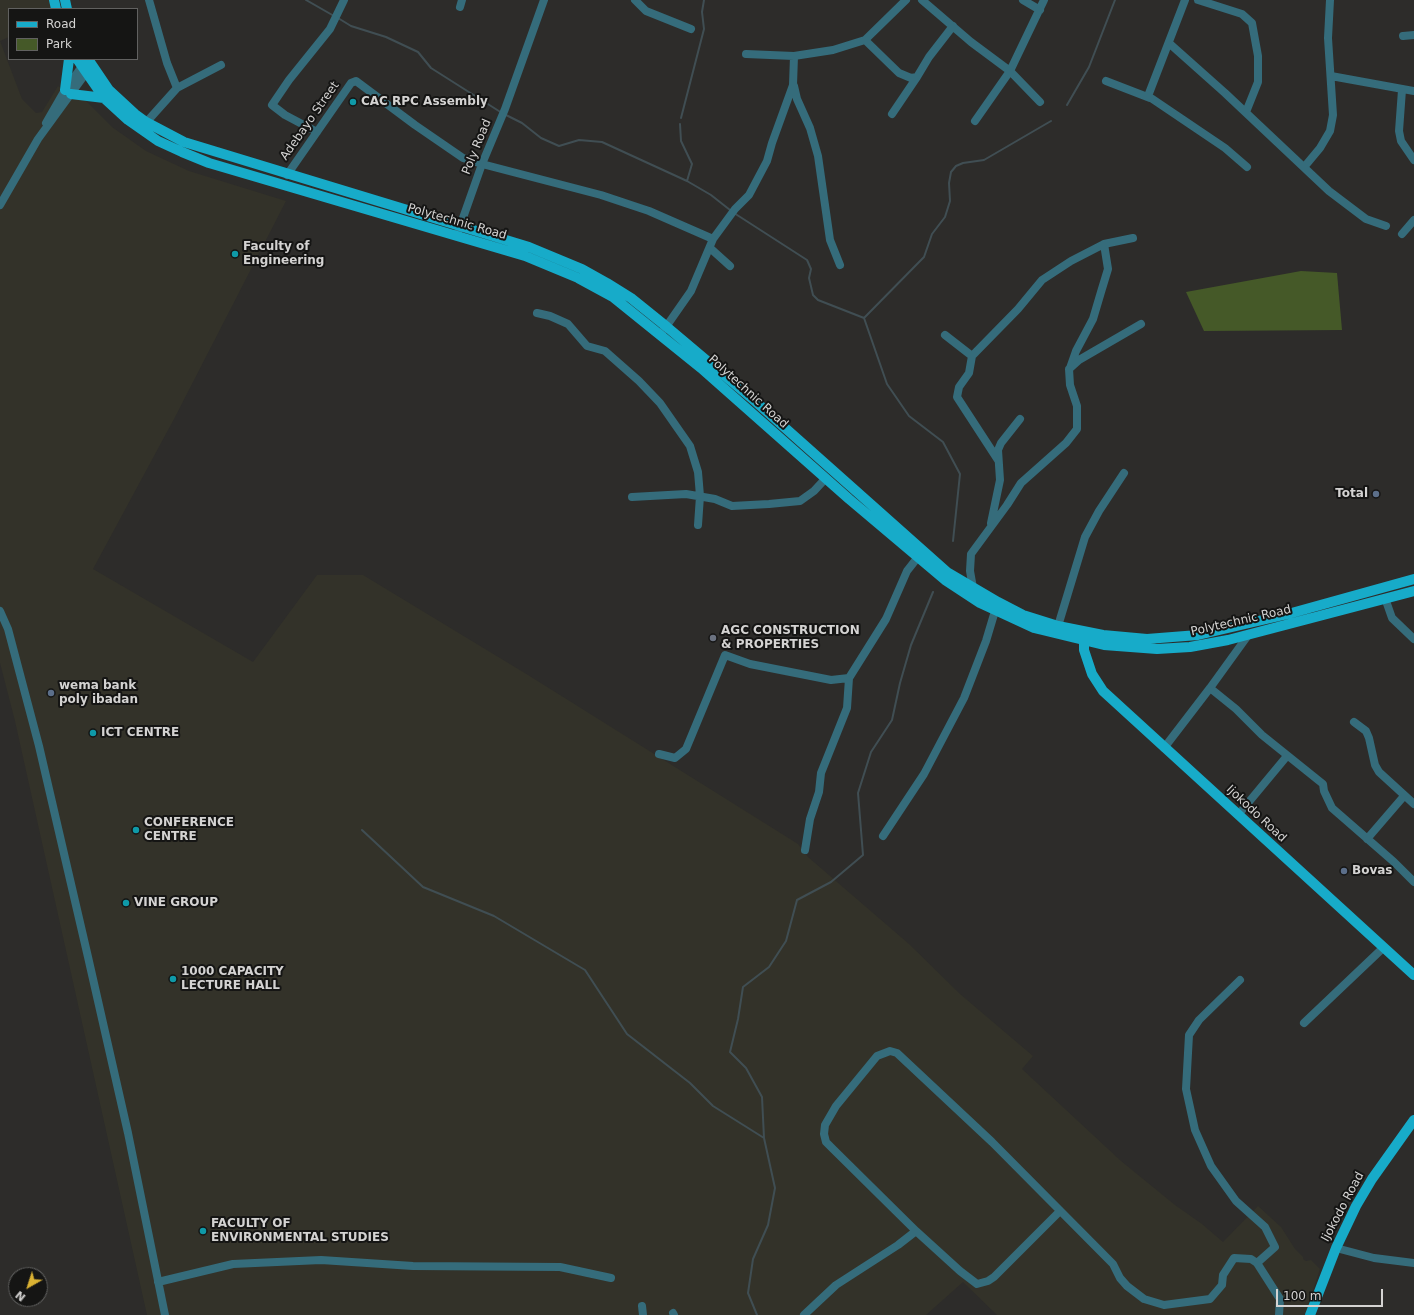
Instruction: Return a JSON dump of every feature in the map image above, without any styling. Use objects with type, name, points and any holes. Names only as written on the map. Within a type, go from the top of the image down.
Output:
[{"type":"main road","points":[[69,60],[68,92],[104,98]]},
{"type":"main road","name":"Polytechnic Road","points":[[85,64],[104,98],[143,126],[195,158],[318,195],[458,232],[529,247],[582,269],[631,298],[664,331],[826,478],[945,580],[995,611],[1034,628],[1157,649],[1206,645],[1414,591]]},
{"type":"main road","name":"Polytechnic Road","points":[[85,64],[143,126],[184,142],[321,185],[458,232]]},
{"type":"main road","points":[[318,195],[321,185]]},
{"type":"main road","name":"Polytechnic Road","points":[[664,331],[756,402],[947,572],[973,588],[1023,614],[1084,637]]},
{"type":"main road","name":"Polytechnic Road","points":[[1095,639],[1147,639],[1198,635],[1288,614],[1414,580]]},
{"type":"main road","name":"Ijokodo Road","points":[[1084,637],[1092,674],[1103,690],[1164,748],[1414,975]]},
{"type":"main road","points":[[1090,664],[1095,639]]},
{"type":"main road","name":"Ijokodo Road","points":[[1310,1315],[1336,1248],[1372,1179],[1414,1120]]},
{"type":"street","points":[[149,0],[167,63],[177,88]]},
{"type":"street","points":[[317,132],[285,116],[272,105],[289,80],[330,29],[344,0]]},
{"type":"street","name":"Poly Road","points":[[458,232],[482,164],[505,109],[544,0]]},
{"type":"street","points":[[635,0],[646,11],[691,29]]},
{"type":"street","points":[[746,54],[794,56],[833,50],[865,40],[906,0]]},
{"type":"street","points":[[922,0],[1010,71],[1040,102]]},
{"type":"street","points":[[1023,0],[1040,10]]},
{"type":"street","points":[[975,121],[1010,71],[1044,0]]},
{"type":"street","points":[[1150,98],[1148,96],[1170,44],[1186,0]]},
{"type":"street","points":[[1198,0],[1242,14],[1252,23],[1258,56],[1258,82],[1246,112]]},
{"type":"street","points":[[1305,166],[1320,148],[1330,131],[1333,115],[1328,38],[1330,0]]},
{"type":"street","points":[[892,114],[929,57],[953,26]]},
{"type":"street","points":[[1403,36],[1414,35]]},
{"type":"street","points":[[865,40],[899,73],[911,78],[917,77]]},
{"type":"street","points":[[1170,44],[1356,213],[1366,219],[1386,226]]},
{"type":"street","points":[[664,331],[691,291],[713,239],[735,209],[749,195],[767,161],[793,86],[794,56]]},
{"type":"street","points":[[0,205],[42,133],[49,117],[68,92],[85,64]]},
{"type":"street","points":[[143,126],[177,88],[221,65]]},
{"type":"street","points":[[1331,76],[1360,80],[1402,90],[1414,91]]},
{"type":"street","name":"Adebayo Street","points":[[287,175],[354,80],[451,151],[463,158],[482,164]]},
{"type":"street","points":[[1106,81],[1150,98],[1213,138],[1247,167]]},
{"type":"street","points":[[793,86],[810,128],[818,156],[830,240],[840,265]]},
{"type":"street","points":[[1402,90],[1399,131],[1400,141],[1414,160]]},
{"type":"street","points":[[482,164],[601,195],[649,211],[713,239]]},
{"type":"street","points":[[1402,234],[1414,220]]},
{"type":"street","points":[[998,460],[957,397],[959,387],[969,373],[972,356],[1018,309],[1042,280],[1071,261],[1104,244],[1133,238]]},
{"type":"street","points":[[973,588],[970,571],[971,554],[1008,505],[1021,483],[1066,443],[1078,429],[1077,406],[1070,385],[1069,369],[1076,351],[1093,319],[1108,269],[1104,244]]},
{"type":"street","points":[[710,248],[730,266]]},
{"type":"street","points":[[537,313],[550,316],[568,324],[587,346],[605,351],[639,381],[660,403],[690,446],[698,472],[700,496],[698,525]]},
{"type":"street","points":[[1069,369],[1079,360],[1141,324]]},
{"type":"street","points":[[945,334],[972,356]]},
{"type":"street","points":[[991,526],[1000,480],[998,450],[1001,443],[1020,419]]},
{"type":"street","points":[[1058,626],[1085,537],[1099,511],[1124,473]]},
{"type":"street","points":[[632,497],[686,494],[700,496],[732,506],[800,500],[814,491],[826,478]]},
{"type":"street","points":[[805,850],[810,819],[819,792],[821,773],[847,708],[849,678],[886,619],[907,571],[918,557]]},
{"type":"street","points":[[1385,598],[1390,615],[1414,639]]},
{"type":"street","points":[[0,611],[8,629],[39,746],[128,1133],[165,1315]]},
{"type":"street","points":[[883,836],[924,774],[964,698],[986,641],[995,611]]},
{"type":"street","points":[[1164,748],[1249,634]]},
{"type":"street","points":[[659,754],[675,758],[686,749],[725,655],[750,664],[831,680],[849,678]]},
{"type":"street","points":[[1210,688],[1287,756],[1324,784],[1324,791],[1332,808],[1414,882]]},
{"type":"street","points":[[1354,722],[1366,731],[1375,765],[1379,772],[1414,804]]},
{"type":"street","points":[[1238,815],[1287,756]]},
{"type":"street","points":[[1367,839],[1404,796]]},
{"type":"street","points":[[1304,1023],[1383,948]]},
{"type":"street","points":[[1240,980],[1199,1020],[1190,1035],[1186,1089],[1195,1130],[1211,1166],[1236,1201],[1265,1228],[1275,1247],[1257,1263]]},
{"type":"street","points":[[1060,1212],[994,1276],[988,1281],[977,1284],[960,1271],[916,1231],[826,1142],[824,1134],[825,1125],[836,1106],[877,1056],[890,1050],[897,1053],[986,1136],[1113,1264],[1120,1278],[1127,1286],[1151,1302],[1164,1305],[1210,1299],[1222,1285],[1223,1275],[1234,1258],[1251,1259],[1257,1263],[1280,1299],[1279,1315]]},
{"type":"street","points":[[804,1315],[836,1285],[916,1231]]},
{"type":"street","points":[[1336,1248],[1374,1258],[1414,1263]]},
{"type":"street","points":[[158,1282],[233,1264],[321,1260],[413,1266],[560,1267],[611,1278]]},
{"type":"street","points":[[642,1306],[643,1315]]},
{"type":"shaded area","points":[[0,0],[50,0],[51,8],[8,8],[8,37],[0,41]]},
{"type":"shaded area","points":[[0,41],[22,99],[36,113],[42,112],[58,86],[71,96],[79,94],[112,127],[146,151],[189,171],[286,201],[174,419],[93,569],[253,662],[317,575],[363,575],[528,675],[798,844],[808,857],[909,944],[960,994],[1033,1056],[1022,1069],[1121,1161],[1223,1242],[1258,1206],[1281,1227],[1303,1259],[1306,1261],[1311,1260],[1320,1269],[1305,1315],[997,1315],[963,1282],[926,1315],[147,1315],[15,721],[0,663]]},
{"type":"green space","points":[[1301,271],[1337,273],[1342,330],[1204,331],[1186,292]]},
{"type":"waterway","points":[[306,0],[334,16]]},
{"type":"waterway","points":[[681,118],[704,29],[702,12],[704,0]]},
{"type":"waterway","points":[[1067,105],[1089,67],[1115,0]]},
{"type":"waterway","points":[[338,18],[351,26],[386,37],[418,52],[431,68],[502,113]]},
{"type":"waterway","points":[[506,115],[522,123],[541,138],[559,146],[579,140],[602,142],[687,181],[711,195],[730,210]]},
{"type":"waterway","points":[[864,318],[924,257],[932,234],[945,217],[950,201],[949,183],[951,172],[956,166],[963,163],[984,160],[1051,121]]},
{"type":"waterway","points":[[680,124],[681,141],[692,164],[687,181]]},
{"type":"waterway","points":[[734,213],[807,260],[811,269],[809,278],[813,295],[818,300],[864,318],[887,384],[909,416],[943,442],[960,474],[953,541]]},
{"type":"waterway","points":[[757,1315],[748,1293],[753,1259],[768,1225],[775,1188],[764,1138],[762,1097],[746,1068],[730,1052],[738,1019],[743,987],[769,967],[786,941],[797,900],[831,882],[863,855],[858,793],[871,752],[892,720],[900,683],[911,645],[933,592]]},
{"type":"waterway","points":[[362,830],[423,887],[494,916],[585,970],[627,1034],[690,1083],[713,1106],[764,1138]]},
{"type":"place","name":"CAC RPC Assembly","points":[[353,102]]},
{"type":"place","name":"Faculty of Engineering","points":[[235,254]]},
{"type":"place","name":"Total","points":[[1376,494]]},
{"type":"place","name":"AGC CONSTRUCTION & PROPERTIES","points":[[713,638]]},
{"type":"place","name":"wema bank poly ibadan","points":[[51,693]]},
{"type":"place","name":"ICT CENTRE","points":[[93,733]]},
{"type":"place","name":"CONFERENCE CENTRE","points":[[136,830]]},
{"type":"place","name":"Bovas","points":[[1344,871]]},
{"type":"place","name":"VINE GROUP","points":[[126,903]]},
{"type":"place","name":"1000 CAPACITY LECTURE HALL","points":[[173,979]]},
{"type":"place","name":"FACULTY OF ENVIRONMENTAL STUDIES","points":[[203,1231]]}]
